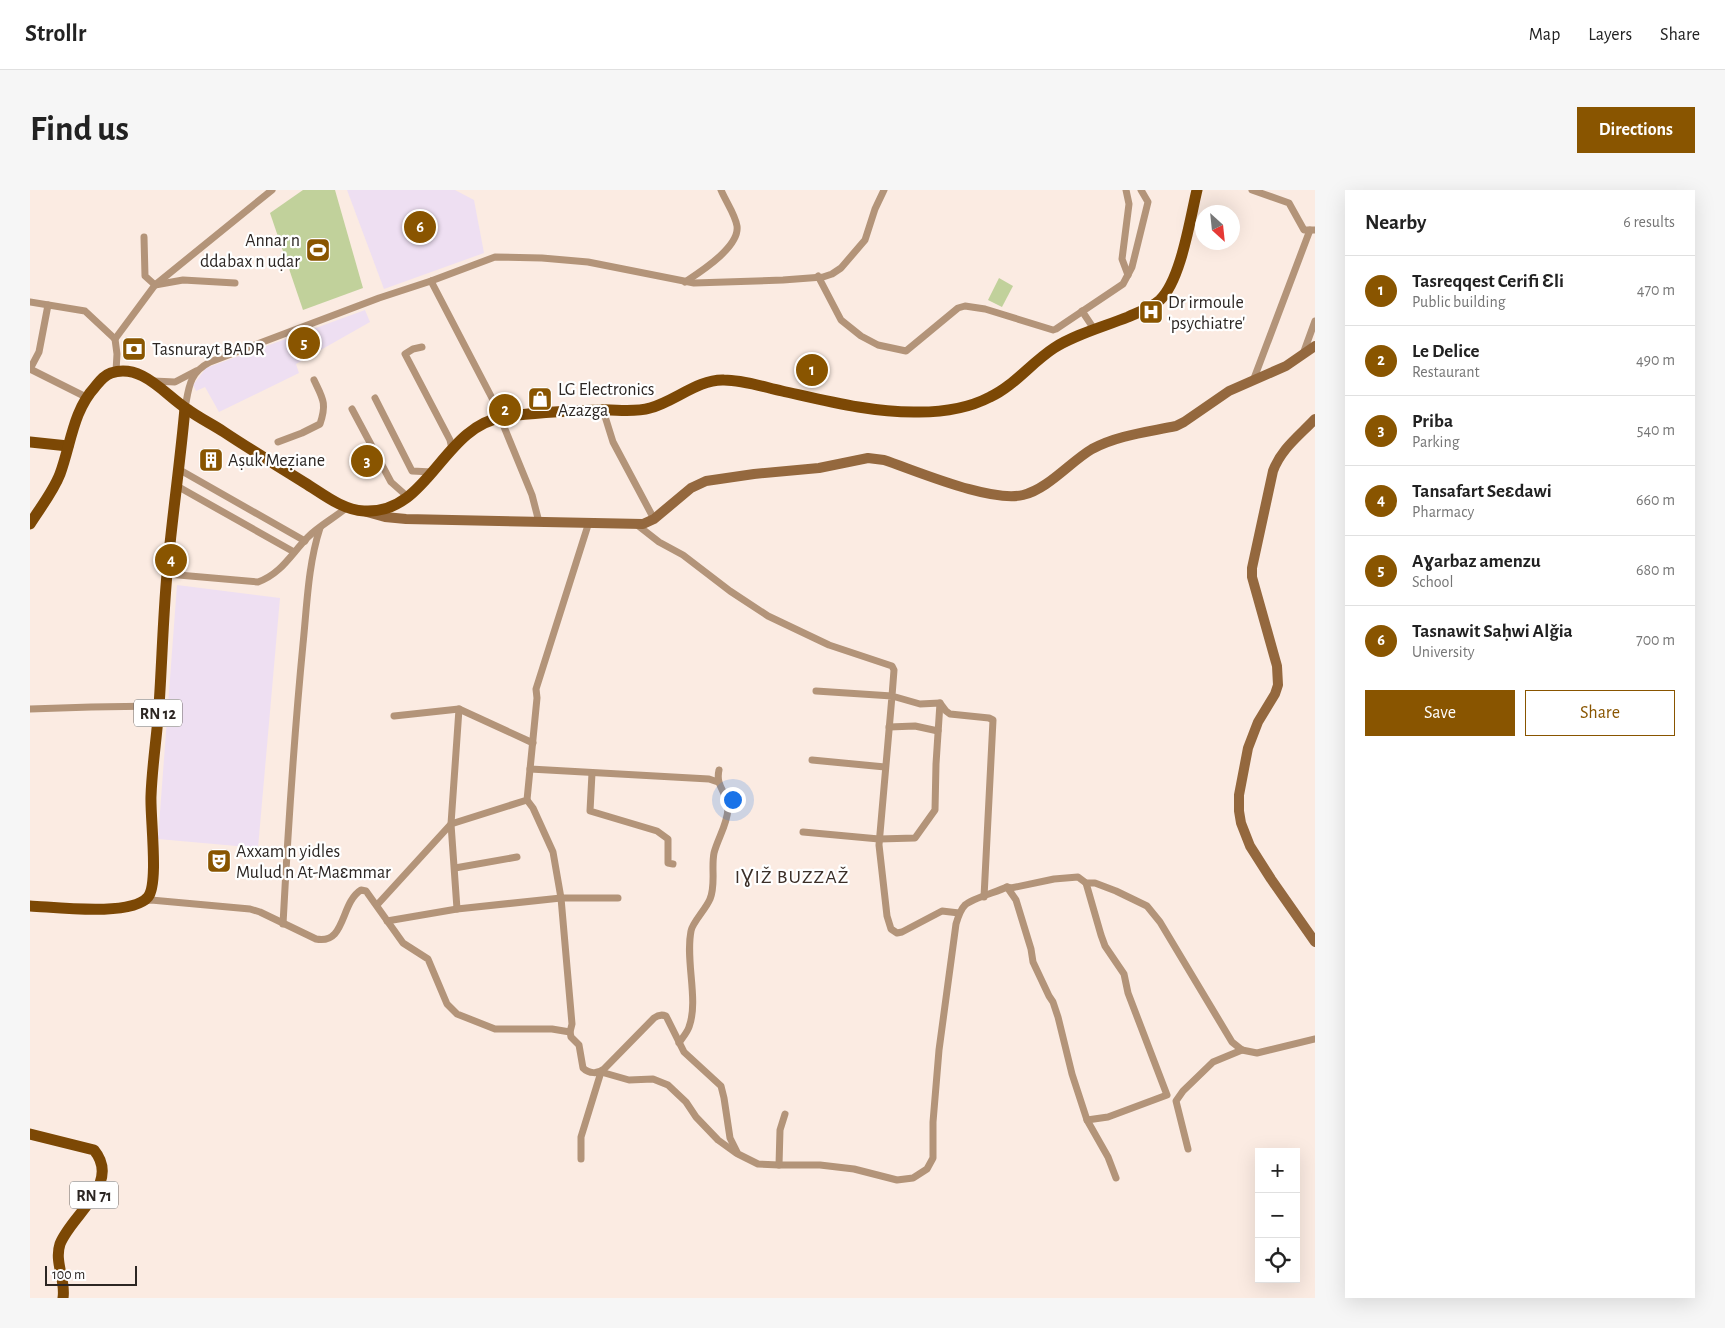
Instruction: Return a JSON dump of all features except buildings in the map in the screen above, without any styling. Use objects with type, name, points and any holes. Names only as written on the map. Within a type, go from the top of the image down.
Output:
[{"type":"main road","points":[[30,524],[59,476],[76,420],[86,397],[105,376],[116,371],[130,372],[153,381],[185,408],[346,508],[364,511],[393,506],[409,498],[452,448],[475,428],[500,417],[548,412],[635,411],[651,408],[708,382],[723,380],[752,384],[842,405],[896,412],[941,411],[967,406],[1004,390],[1036,360],[1056,346],[1146,309],[1159,301],[1168,289],[1174,275],[1186,238],[1197,190]]},
{"type":"main road","name":"RN 12","points":[[144,901],[153,887],[151,797],[167,574],[180,470],[185,408]]},
{"type":"main road","points":[[30,442],[68,446]]},
{"type":"main road","points":[[30,906],[103,910],[132,906],[144,901]]},
{"type":"main road","name":"RN 71","points":[[30,1134],[94,1150],[101,1161],[102,1179],[98,1188],[83,1212],[66,1233],[60,1245],[58,1256],[63,1280],[63,1298]]},
{"type":"street","points":[[115,339],[155,285],[272,190]]},
{"type":"street","points":[[685,282],[718,260],[736,235],[737,227],[721,190]]},
{"type":"street","points":[[153,381],[175,382],[210,362],[379,298],[495,258],[542,258],[588,262],[685,282],[715,283],[832,274],[841,268],[865,240],[875,209],[884,190]]},
{"type":"street","points":[[1126,190],[1129,204],[1122,260],[1128,275]]},
{"type":"street","points":[[818,276],[840,320],[861,336],[878,345],[906,351],[958,308],[965,306],[986,309],[1052,330],[1123,284],[1132,266],[1148,202],[1141,190]]},
{"type":"street","points":[[1252,190],[1290,203],[1304,230],[1312,230],[1254,381]]},
{"type":"street","points":[[144,237],[144,276],[155,285],[182,280],[235,283]]},
{"type":"street","points":[[432,281],[493,400],[532,495],[538,522]]},
{"type":"street","points":[[30,302],[85,311],[115,339],[117,354],[116,371]]},
{"type":"street","points":[[48,305],[39,352],[30,369],[86,397]]},
{"type":"street","points":[[1082,311],[1094,329]]},
{"type":"street","points":[[1302,356],[1315,321]]},
{"type":"street","points":[[364,511],[385,517],[406,519],[643,524],[654,519],[691,488],[706,481],[819,468],[868,458],[884,460],[982,493],[1012,497],[1023,495],[1042,486],[1093,449],[1125,437],[1176,426],[1229,391],[1286,366],[1315,346]]},
{"type":"street","points":[[422,347],[413,349],[406,354],[450,440],[452,448]]},
{"type":"street","points":[[185,408],[190,383],[196,371]]},
{"type":"street","points":[[278,442],[320,424],[325,401],[314,380]]},
{"type":"street","points":[[375,398],[412,471],[432,472]]},
{"type":"street","points":[[352,409],[391,482],[409,498]]},
{"type":"street","points":[[603,410],[613,442],[654,519]]},
{"type":"street","points":[[1315,420],[1284,450],[1277,460],[1253,561],[1252,577],[1277,666],[1278,685],[1252,735],[1243,767],[1239,795],[1241,823],[1250,846],[1270,879],[1315,942]]},
{"type":"street","points":[[180,470],[305,541]]},
{"type":"street","points":[[177,486],[294,552]]},
{"type":"street","points":[[167,574],[258,582],[278,571],[305,541],[346,508]]},
{"type":"street","points":[[589,522],[536,688],[537,698],[528,800],[553,852],[561,898],[572,1024],[570,1032],[579,1045],[583,1068],[589,1072],[601,1072],[629,1080],[653,1079],[668,1085],[686,1102],[696,1117],[718,1140],[738,1154],[758,1164],[830,1166],[854,1169],[897,1180],[919,1175],[927,1169],[933,1158],[933,1122],[939,1050],[952,953],[960,913],[965,905],[973,900],[1007,887],[1011,888],[1054,879],[1078,877],[1086,882],[1095,883],[1116,891],[1147,906],[1160,922],[1232,1042],[1242,1050]]},
{"type":"street","points":[[636,524],[659,542],[683,555],[730,592],[768,616],[829,645],[892,666],[894,670],[879,838],[889,925],[894,932],[902,932],[942,911],[960,913]]},
{"type":"street","points":[[283,924],[288,816],[298,696],[313,552],[320,528]]},
{"type":"street","points":[[816,691],[892,696],[920,704],[940,703]]},
{"type":"street","points":[[803,832],[879,838],[915,838],[935,810],[940,703]]},
{"type":"street","points":[[940,703],[950,714],[993,720],[984,897]]},
{"type":"street","points":[[30,709],[159,706]]},
{"type":"street","points":[[394,716],[459,709],[533,743]]},
{"type":"street","points":[[457,909],[452,824],[459,709]]},
{"type":"street","points":[[889,727],[915,726],[938,731]]},
{"type":"street","points":[[812,760],[885,767]]},
{"type":"street","points":[[530,769],[718,782]]},
{"type":"street","points":[[679,1043],[688,1028],[692,1013],[688,950],[691,931],[711,897],[714,853],[727,816],[726,798],[718,782],[719,770]]},
{"type":"street","points":[[592,774],[590,811],[657,832],[668,839],[667,859],[668,863],[673,864]]},
{"type":"street","points":[[378,905],[452,824],[528,800]]},
{"type":"street","points":[[455,868],[517,857]]},
{"type":"street","points":[[1086,882],[1105,946],[1124,974],[1128,993],[1167,1095],[1176,1101],[1188,1149]]},
{"type":"street","points":[[1007,887],[1016,900],[1031,949],[1033,962],[1053,1002],[1072,1074],[1087,1120],[1108,1157],[1116,1178]]},
{"type":"street","points":[[144,901],[244,908],[260,912],[316,939],[325,940],[334,935],[338,930],[350,900],[357,893],[364,890],[368,891],[403,943],[428,959],[447,1004],[457,1014],[495,1029],[552,1029],[570,1032]]},
{"type":"street","points":[[388,921],[457,909],[561,898],[618,898]]},
{"type":"street","points":[[581,1159],[581,1137],[601,1072],[657,1015],[666,1016],[679,1043],[693,1061],[721,1086],[730,1138],[738,1154]]},
{"type":"street","points":[[1176,1101],[1183,1091],[1213,1062],[1242,1050],[1257,1052],[1315,1039]]},
{"type":"street","points":[[1087,1120],[1108,1117],[1167,1095]]},
{"type":"street","points":[[779,1165],[780,1130],[785,1114]]},
{"type":"shaded area","points":[[347,190],[455,190],[474,200],[484,253],[384,289]]},
{"type":"shaded area","points":[[365,310],[370,322],[296,364],[299,373],[219,412],[205,387],[196,391],[193,385],[206,368]]},
{"type":"shaded area","points":[[177,585],[280,598],[258,848],[158,839]]},
{"type":"green space","name":"Annar n ddabax n uḍar","points":[[303,190],[335,190],[363,288],[303,310],[270,213]]},
{"type":"green space","points":[[999,278],[1013,286],[1002,307],[988,300]]},
{"type":"place","name":"Tasnawit Saḥwi Alǧia","points":[[420,227]]},
{"type":"place","name":"Annar n ddabax n uḍar","points":[[318,250]]},
{"type":"place","name":"Dr irmoule 'psychiatre'","points":[[1151,312]]},
{"type":"place","name":"Aɣarbaz amenzu","points":[[304,343]]},
{"type":"place","name":"Tasnurayt BADR","points":[[134,349]]},
{"type":"place","name":"Tasreqqest Cerifi Ɛli","points":[[812,370]]},
{"type":"place","name":"LG Electronics Azazga","points":[[540,399]]},
{"type":"place","name":"Le Delice","points":[[505,410]]},
{"type":"place","name":"Aṣuk Meẓiane","points":[[211,460]]},
{"type":"place","name":"Priba","points":[[367,461]]},
{"type":"place","name":"Tansafart Seɛdawi","points":[[171,560]]},
{"type":"place","name":"Axxam n yidles Mulud n At-Maɛmmar","points":[[219,861]]},
{"type":"district","name":"IƔIŽ BUZZAŽ","points":[[792,876]]}]
